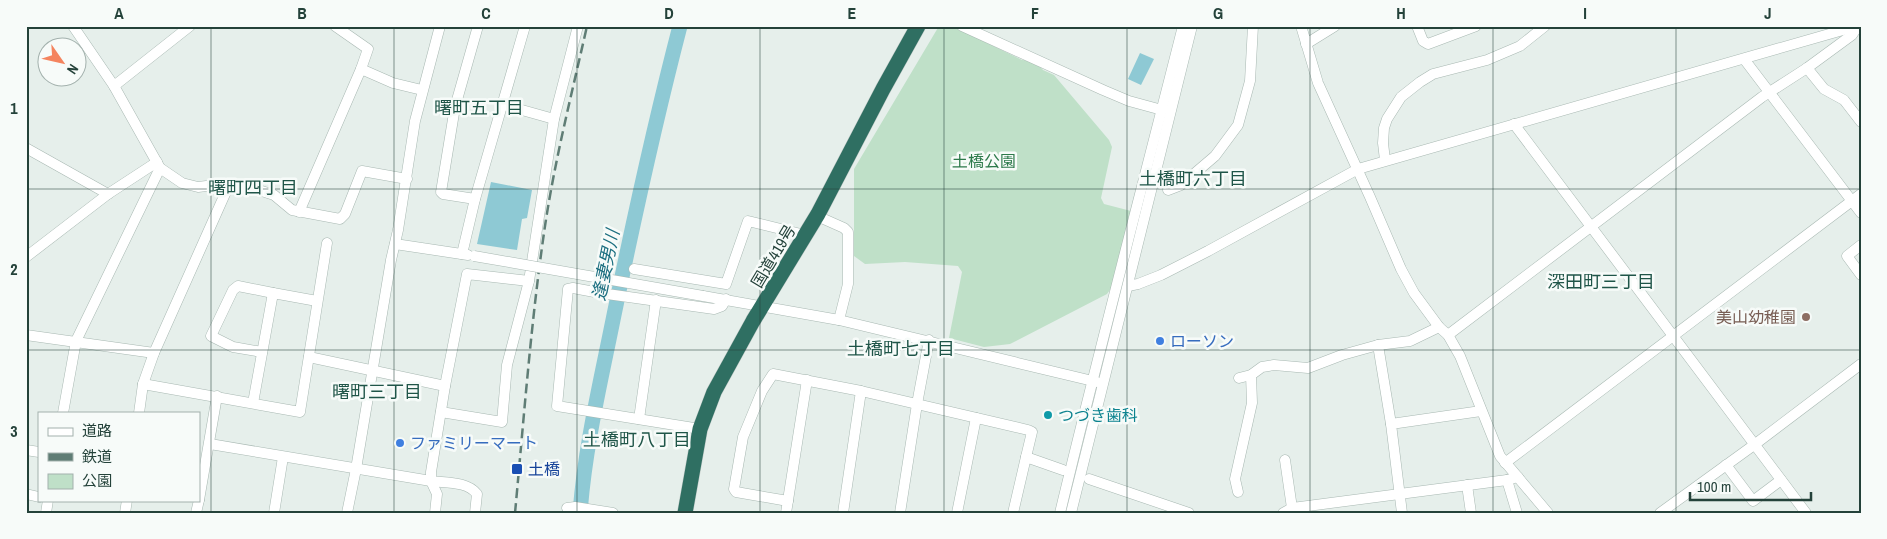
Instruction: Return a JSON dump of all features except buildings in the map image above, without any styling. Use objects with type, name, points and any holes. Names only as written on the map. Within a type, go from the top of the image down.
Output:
[{"type":"highway","name":"国道419号","points":[[685,513],[700,429],[714,392],[817,216],[918,26]]},
{"type":"street","points":[[114,86],[190,26]]},
{"type":"street","points":[[299,212],[368,49],[335,26]]},
{"type":"street","points":[[346,513],[356,469],[407,179],[415,121],[440,26]]},
{"type":"street","points":[[475,199],[441,192],[457,100],[478,26]]},
{"type":"street","points":[[462,254],[475,199],[526,26]]},
{"type":"street","points":[[441,412],[502,422],[507,365],[529,281],[554,119],[578,26]]},
{"type":"street","points":[[962,26],[1112,94],[1162,110]]},
{"type":"street","points":[[1060,513],[1182,26]]},
{"type":"street","points":[[1072,513],[1102,383],[1192,26]]},
{"type":"street","points":[[1168,190],[1181,185],[1215,156],[1238,125],[1250,81],[1253,26]]},
{"type":"street","points":[[1300,26],[1318,84],[1358,169],[1401,270],[1414,292],[1448,336],[1460,356],[1497,450],[1548,513]]},
{"type":"street","points":[[1306,44],[1335,26]]},
{"type":"street","points":[[1417,26],[1423,41],[1428,44],[1476,26]]},
{"type":"street","points":[[1385,160],[1383,143],[1386,119],[1401,98],[1420,82],[1433,74],[1486,60],[1520,46],[1545,26]]},
{"type":"street","points":[[1128,286],[1161,275],[1358,169],[1858,26]]},
{"type":"street","points":[[1448,336],[1762,97],[1807,68],[1852,35],[1858,26]]},
{"type":"street","points":[[74,27],[114,86],[158,165],[182,183],[198,187],[246,186],[274,195],[292,210],[340,219],[343,217],[362,171],[407,179]]},
{"type":"street","points":[[1744,59],[1861,213]]},
{"type":"street","points":[[1807,68],[1824,89],[1844,100],[1861,122]]},
{"type":"street","points":[[361,69],[393,83],[422,90]]},
{"type":"street","points":[[504,105],[554,119]]},
{"type":"street","points":[[1514,124],[1806,513]]},
{"type":"street","points":[[26,148],[108,194]]},
{"type":"street","points":[[26,257],[108,194],[158,165]]},
{"type":"street","points":[[63,412],[76,342],[158,165]]},
{"type":"street","points":[[139,412],[143,384],[154,352],[229,185]]},
{"type":"street","points":[[1505,462],[1861,194]]},
{"type":"street","points":[[817,216],[844,228],[848,232],[848,284],[839,320]]},
{"type":"street","points":[[634,269],[726,284],[748,221],[805,235]]},
{"type":"street","points":[[143,384],[300,412],[328,243]]},
{"type":"street","points":[[395,244],[726,299],[839,320],[929,340],[1102,383]]},
{"type":"street","points":[[1861,245],[1847,256],[1861,276]]},
{"type":"street","points":[[435,513],[437,494],[431,482],[445,386],[467,274],[529,281]]},
{"type":"street","points":[[262,352],[233,347],[211,336],[233,290],[238,286],[317,301]]},
{"type":"street","points":[[700,429],[557,406],[568,290],[573,288],[603,289],[626,297],[714,309],[722,306],[726,299]]},
{"type":"street","points":[[253,403],[273,293]]},
{"type":"street","points":[[639,419],[656,300]]},
{"type":"street","points":[[1239,378],[1251,375],[1262,367],[1274,365],[1308,368],[1342,355],[1378,345],[1410,340],[1440,327]]},
{"type":"street","points":[[26,335],[154,352]]},
{"type":"street","points":[[900,513],[929,340]]},
{"type":"street","points":[[1378,345],[1391,424],[1402,513]]},
{"type":"street","points":[[309,357],[445,386]]},
{"type":"street","points":[[1660,513],[1861,364]]},
{"type":"street","points":[[788,501],[736,492],[734,489],[743,437],[755,406],[770,376],[773,374],[861,391],[1032,432],[1013,513]]},
{"type":"street","points":[[1238,492],[1235,479],[1252,403],[1251,375]]},
{"type":"street","points":[[786,513],[807,380]]},
{"type":"street","points":[[843,513],[861,391]]},
{"type":"street","points":[[200,495],[217,396]]},
{"type":"street","points":[[1391,424],[1481,412]]},
{"type":"street","points":[[957,513],[976,418]]},
{"type":"street","points":[[210,444],[431,482],[466,486],[473,488],[477,494],[475,513]]},
{"type":"street","points":[[274,513],[283,457]]},
{"type":"street","points":[[1026,457],[1063,470]]},
{"type":"street","points":[[1285,460],[1287,510],[1400,493],[1467,486],[1518,477]]},
{"type":"street","points":[[1726,465],[1753,501],[1781,480]]},
{"type":"street","points":[[1089,479],[1190,513]]},
{"type":"street","points":[[1507,480],[1517,513]]},
{"type":"street","points":[[437,494],[452,484]]},
{"type":"street","points":[[1467,486],[1471,513]]},
{"type":"street","points":[[569,510],[596,510],[613,513]]},
{"type":"green space","name":"土橋公園","points":[[939,26],[952,26],[1022,60],[1035,61],[1043,70],[1054,75],[1109,140],[1112,147],[1101,198],[1104,204],[1131,211],[1114,284],[1107,294],[1010,344],[984,347],[949,338],[962,272],[958,266],[905,262],[865,264],[854,256],[854,169]]},
{"type":"water","points":[[1140,53],[1154,59],[1141,85],[1128,79]]},
{"type":"water","points":[[491,182],[532,190],[527,218],[522,219],[517,250],[477,244]]},
{"type":"waterway","name":"逢妻男川","points":[[580,513],[582,488],[599,389],[645,170],[680,26]]},
{"type":"railway","points":[[515,513],[532,333],[545,226],[559,151],[587,26]]},
{"type":"place","name":"美山幼稚園","points":[[1806,317]]},
{"type":"place","name":"ローソン","points":[[1160,341]]},
{"type":"place","name":"つづき歯科","points":[[1048,415]]},
{"type":"place","name":"ファミリーマート","points":[[400,443]]},
{"type":"place","name":"土橋","points":[[517,469]]},
{"type":"district","name":"曙町五丁目","points":[[479,108]]},
{"type":"district","name":"土橋町六丁目","points":[[1193,179]]},
{"type":"district","name":"曙町四丁目","points":[[253,188]]},
{"type":"district","name":"深田町三丁目","points":[[1601,282]]},
{"type":"district","name":"土橋町七丁目","points":[[901,349]]},
{"type":"district","name":"曙町三丁目","points":[[377,392]]},
{"type":"district","name":"土橋町八丁目","points":[[637,440]]}]
